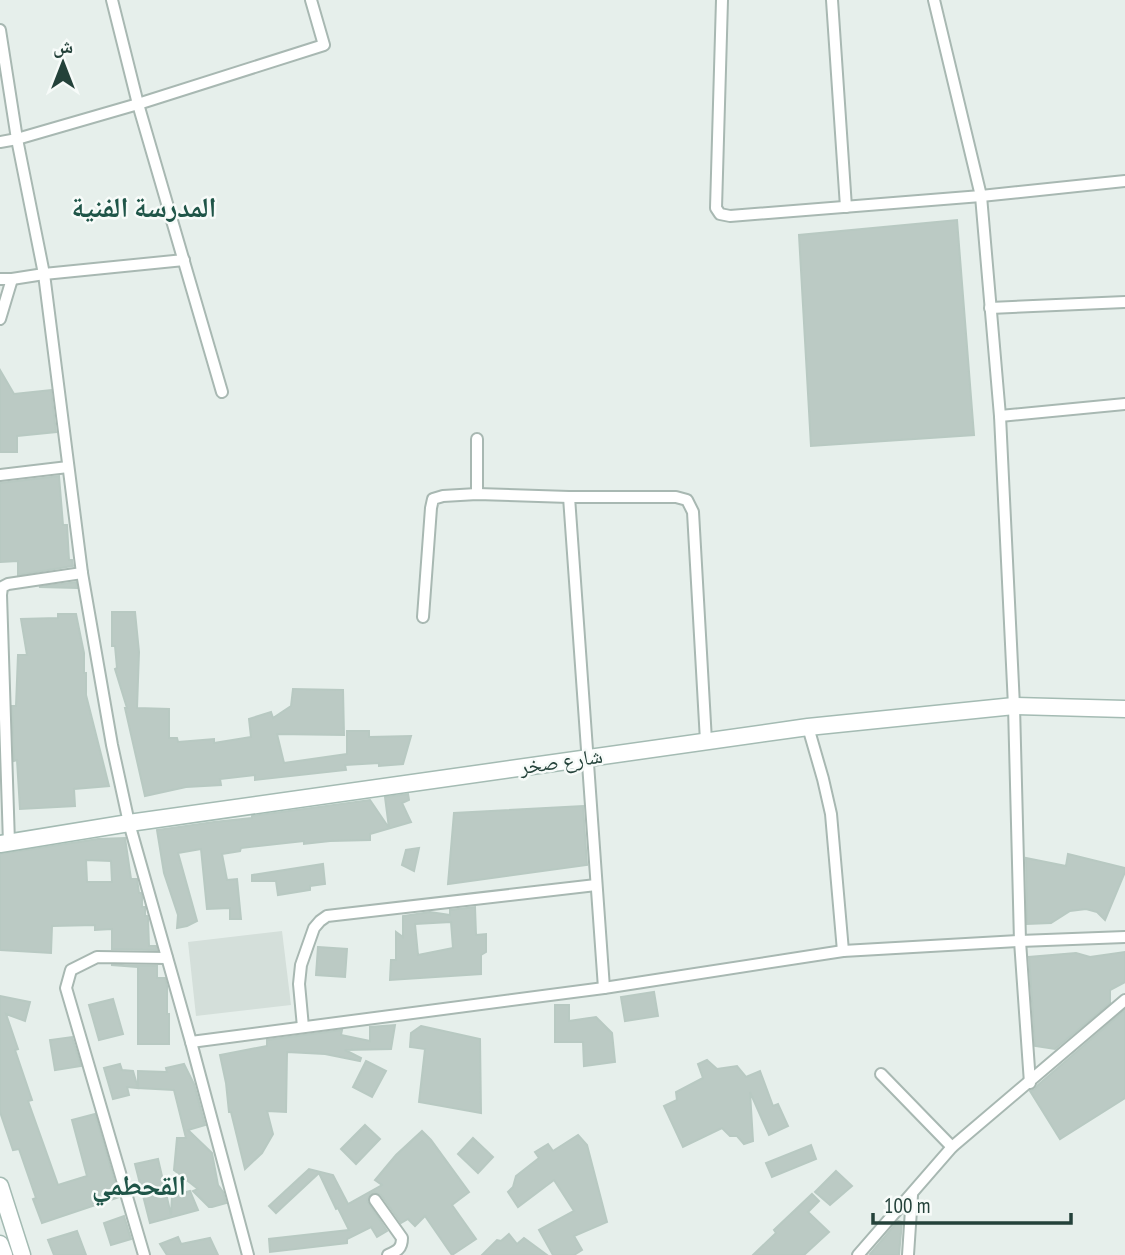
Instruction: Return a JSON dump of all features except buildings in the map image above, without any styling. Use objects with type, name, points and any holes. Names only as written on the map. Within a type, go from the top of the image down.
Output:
[{"type":"street","points":[[112,0],[138,104],[222,392]]},
{"type":"street","points":[[0,142],[138,104],[324,45],[311,0]]},
{"type":"street","points":[[722,0],[716,208],[720,214],[730,216],[846,207],[1125,181]]},
{"type":"street","points":[[832,0],[846,207]]},
{"type":"street","points":[[934,0],[981,196],[1000,415],[1014,706],[1020,941],[1030,1083]]},
{"type":"street","points":[[0,30],[17,139],[44,274],[82,573],[112,745],[130,823],[248,1255]]},
{"type":"street","points":[[0,319],[6,279],[184,260]]},
{"type":"street","points":[[990,308],[1125,302]]},
{"type":"street","points":[[1000,415],[1125,404]]},
{"type":"street","points":[[477,439],[477,494]]},
{"type":"street","points":[[0,475],[68,467]]},
{"type":"street","points":[[423,617],[433,499],[477,494],[687,499],[692,512],[706,741]]},
{"type":"street","points":[[569,497],[604,988]]},
{"type":"street","points":[[4,843],[2,587],[82,573]]},
{"type":"street","name":"شارع صخر","points":[[4,843],[807,727],[1014,706],[1125,709]]},
{"type":"street","points":[[807,727],[831,814],[843,951]]},
{"type":"street","points":[[303,1027],[299,984],[301,965],[314,928],[327,916],[596,885]]},
{"type":"street","points":[[191,1042],[604,988],[843,951],[1125,937]]},
{"type":"street","points":[[144,1255],[66,988],[71,970],[97,957],[167,958]]},
{"type":"street","points":[[858,1255],[952,1147],[1125,1000]]},
{"type":"street","points":[[881,1074],[952,1147]]},
{"type":"street","points":[[0,1186],[3,1204],[22,1255]]},
{"type":"street","points":[[908,1255],[912,1195]]},
{"type":"street","points":[[375,1200],[402,1238],[399,1249],[388,1255]]},
{"type":"street","points":[[0,1244],[4,1255]]},
{"type":"shaded area","points":[[282,931],[291,1005],[196,1016],[188,942]]},
{"type":"district","name":"المدرسة الفنية","points":[[144,206]]},
{"type":"district","name":"القحطمي","points":[[139,1184]]}]
